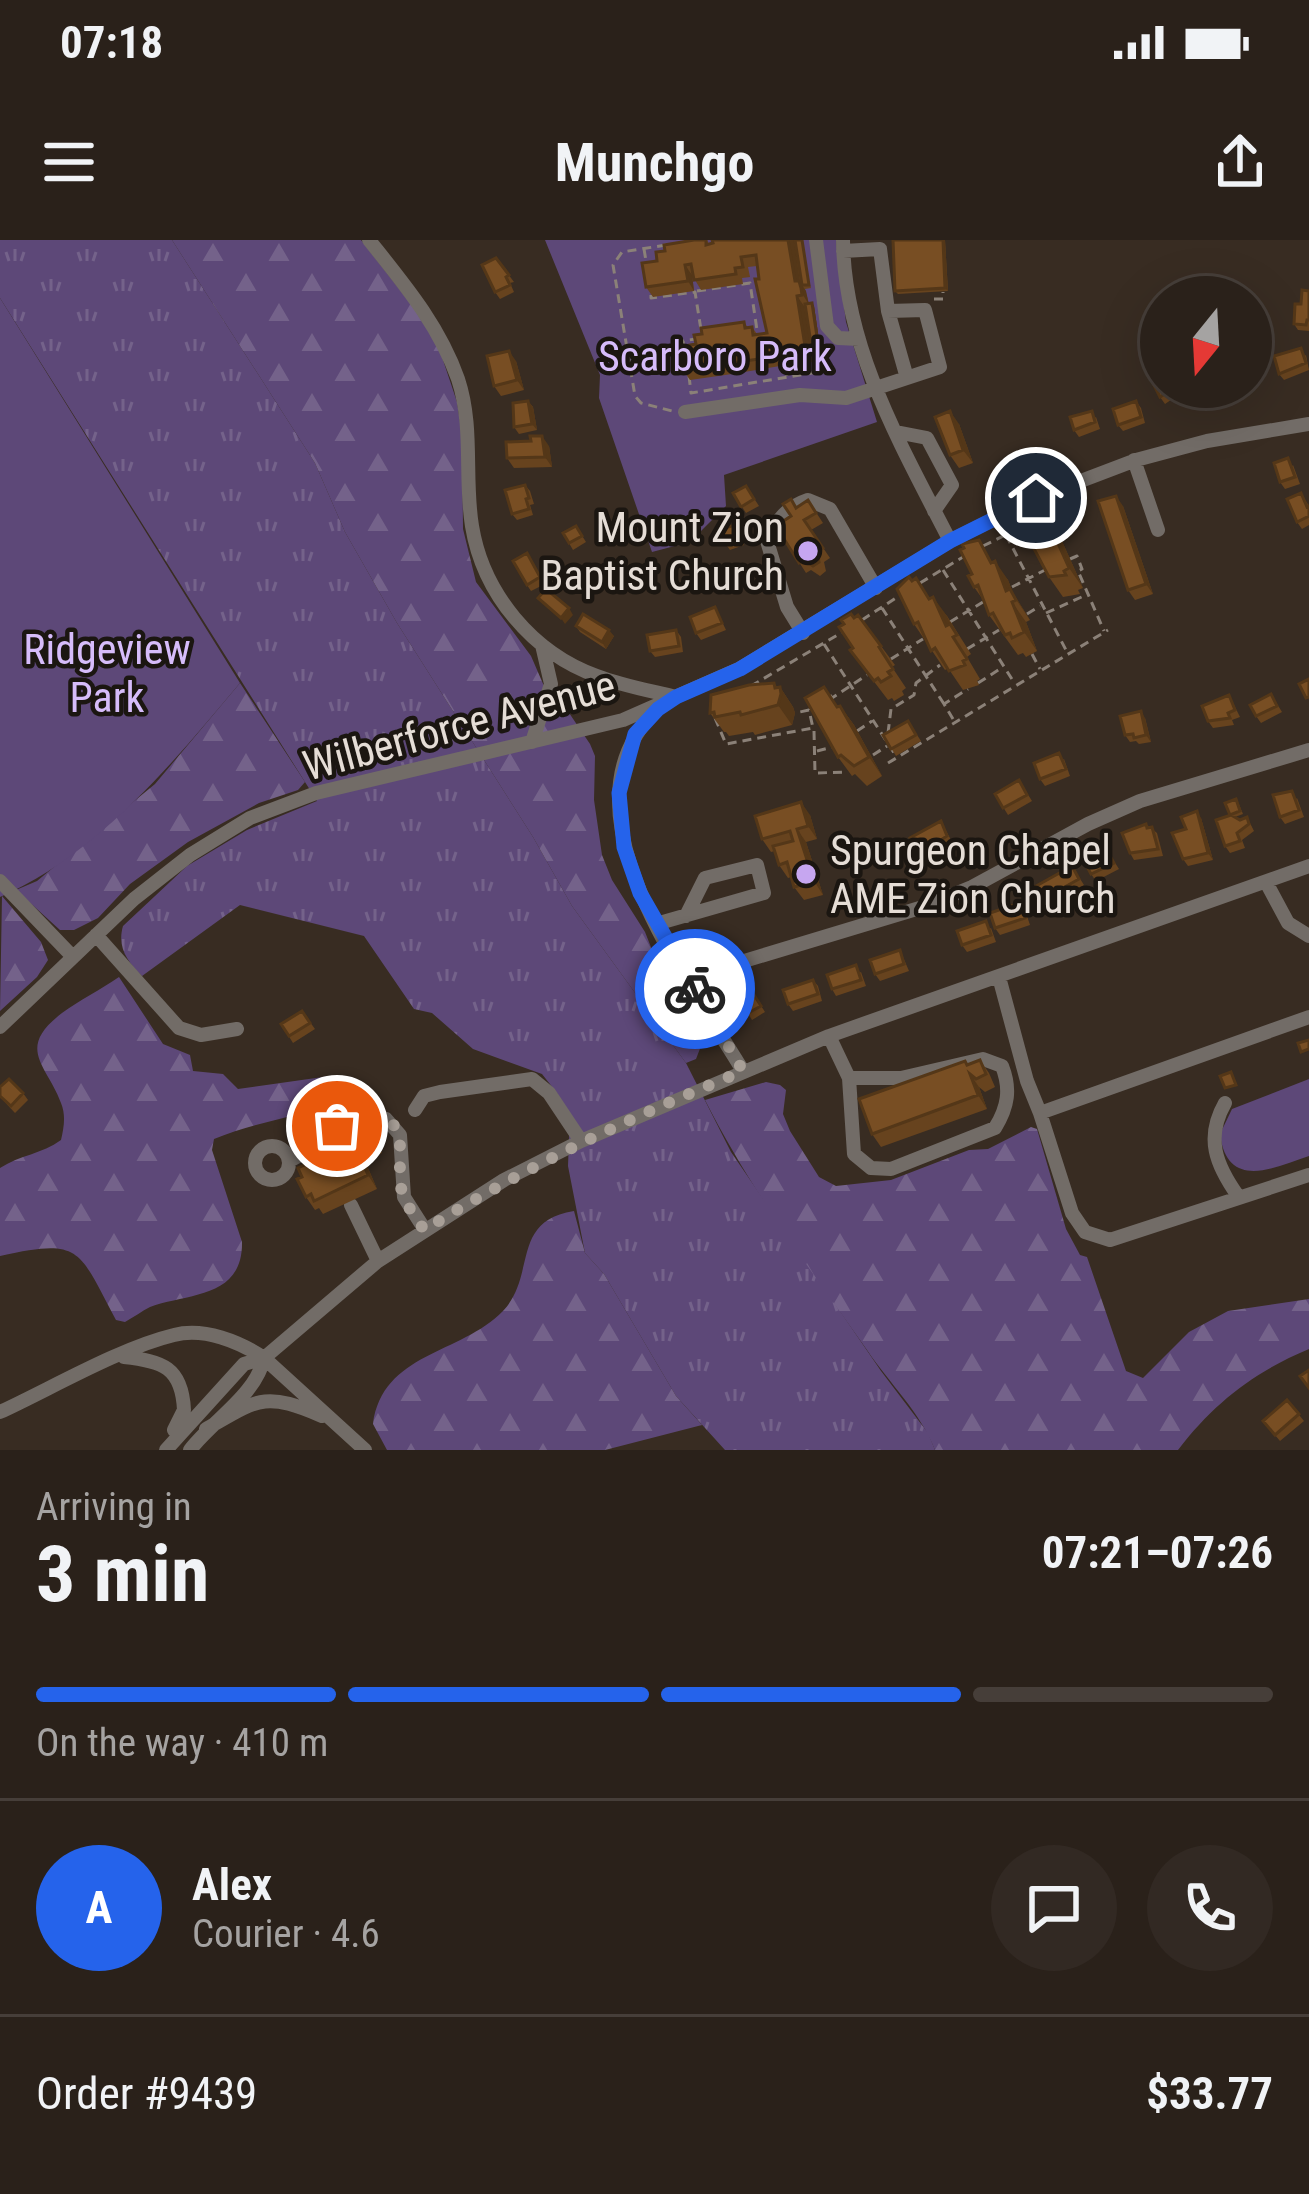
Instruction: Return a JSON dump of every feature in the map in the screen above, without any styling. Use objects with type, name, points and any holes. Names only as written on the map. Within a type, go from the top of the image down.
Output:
[{"type":"street","points":[[368,240],[415,297],[449,358],[466,420],[472,526],[481,559],[503,604],[542,645],[592,675],[676,697]]},
{"type":"street","points":[[816,240],[827,326],[838,338],[859,339]]},
{"type":"street","points":[[907,378],[888,311],[880,249],[843,245],[859,339],[875,387],[950,541]]},
{"type":"street","points":[[686,412],[800,395],[836,399],[940,367],[926,310],[888,311]]},
{"type":"street","name":"Wilberforce Avenue","points":[[0,1027],[95,935],[190,855],[250,818],[316,794],[622,720],[740,669],[950,541],[1036,498],[1134,460],[1207,441],[1309,424]]},
{"type":"street","points":[[896,432],[927,438],[952,484],[934,511]]},
{"type":"street","points":[[1134,460],[1158,530]]},
{"type":"street","points":[[803,633],[780,590],[767,541],[775,524],[793,506],[808,500],[830,509],[876,588]]},
{"type":"street","points":[[532,742],[551,684],[542,645]]},
{"type":"street","points":[[676,697],[635,734],[619,793],[624,847],[656,924],[743,1071]]},
{"type":"street","points":[[688,978],[923,907],[1140,802],[1309,750]]},
{"type":"street","points":[[656,924],[686,916],[764,893],[757,865],[705,878],[686,916]]},
{"type":"street","points":[[164,1450],[244,1364],[264,1358],[378,1261],[505,1180],[580,1141],[829,1036],[1309,866]]},
{"type":"street","points":[[0,881],[73,957]]},
{"type":"street","points":[[1266,882],[1288,923],[1309,935]]},
{"type":"street","points":[[95,935],[179,1028],[200,1035],[237,1029]]},
{"type":"street","points":[[998,977],[1027,1082],[1072,1213],[1085,1232],[1110,1240],[1309,1175]]},
{"type":"street","points":[[1040,1113],[1309,1017]]},
{"type":"street","points":[[829,1036],[849,1078],[854,1154],[871,1168],[891,1169],[995,1128],[1005,1112],[1009,1085],[1002,1066],[983,1059],[902,1078],[849,1078]]},
{"type":"street","points":[[415,1110],[424,1096],[532,1079],[549,1093],[580,1141]]},
{"type":"street","points":[[1225,1103],[1212,1136],[1223,1174],[1238,1196]]},
{"type":"street","points":[[289,1161],[324,1142],[345,1117],[364,1112],[386,1119],[400,1135],[404,1197],[424,1230]]},
{"type":"street","points":[[351,1205],[378,1261]]},
{"type":"street","points":[[0,1412],[177,1334],[217,1336],[247,1346],[264,1358],[365,1450]]},
{"type":"street","points":[[119,1357],[154,1360],[180,1384],[182,1419],[164,1450]]},
{"type":"street","points":[[190,1450],[260,1377],[264,1358]]},
{"type":"street","points":[[206,1429],[254,1402],[284,1400],[338,1423]]},
{"type":"path","points":[[684,243],[622,252],[613,265],[635,396],[641,404],[686,412]]},
{"type":"path","points":[[644,249],[646,265]]},
{"type":"path","points":[[649,281],[652,298],[750,283],[757,330],[739,332]]},
{"type":"path","points":[[686,358],[683,341],[702,338],[695,292]]},
{"type":"path","points":[[754,306],[764,304]]},
{"type":"path","points":[[784,360],[787,378]]},
{"type":"path","points":[[688,375],[691,393],[812,374],[819,360]]},
{"type":"path","points":[[748,688],[943,570],[1072,505]]},
{"type":"path","points":[[1006,535],[1068,654]]},
{"type":"path","points":[[888,763],[1106,631],[1078,571],[1082,568],[1077,556],[1070,559]]},
{"type":"path","points":[[1012,587],[1047,569]]},
{"type":"path","points":[[943,570],[1016,685]]},
{"type":"path","points":[[1046,613],[1088,594]]},
{"type":"path","points":[[950,622],[985,601]]},
{"type":"path","points":[[1027,614],[1042,605]]},
{"type":"path","points":[[882,608],[955,722]]},
{"type":"path","points":[[967,649],[1000,628]]},
{"type":"path","points":[[891,659],[925,638]]},
{"type":"path","points":[[824,644],[897,758]]},
{"type":"path","points":[[1032,654],[1041,670]]},
{"type":"path","points":[[872,755],[888,743],[891,709],[914,695],[916,683],[942,664]]},
{"type":"path","points":[[978,683],[1005,667]]},
{"type":"path","points":[[821,701],[868,675]]},
{"type":"path","points":[[944,704],[968,688]]},
{"type":"path","points":[[710,706],[726,744],[813,728]]},
{"type":"path","points":[[795,713],[812,710],[815,773],[848,771]]},
{"type":"path","points":[[857,731],[874,721]]},
{"type":"path","points":[[815,751],[833,746]]},
{"type":"green space","points":[[0,240],[172,240],[315,463],[345,532],[397,623],[572,906],[686,1063],[731,1152],[928,1433],[935,1450],[725,1450],[676,1396],[604,1274],[585,1253],[568,1166],[570,1115],[557,1093],[542,1074],[473,1049],[432,1013],[414,1009],[364,936],[240,905],[142,976],[132,965],[122,947],[123,926],[187,866],[247,830],[317,801],[0,298]]},
{"type":"green space","points":[[172,240],[361,240],[421,317],[441,354],[457,402],[463,529],[476,582],[531,656],[547,693],[561,701],[590,744],[595,756],[594,800],[602,855],[645,932],[664,980],[696,1027],[701,1046],[696,1059],[686,1063],[572,906],[397,623],[345,532],[315,463]]},
{"type":"green space","name":"Scarboro Park","points":[[545,240],[836,240],[846,322],[877,422],[724,475],[726,506],[690,542],[652,552],[599,398],[600,375]]},
{"type":"green space","name":"Ridgeview Park","points":[[0,298],[240,683],[160,775],[101,832],[35,879],[0,897]]},
{"type":"green space","points":[[240,683],[305,782],[298,790],[259,803],[188,842],[130,884],[98,918],[74,930],[60,930],[16,890],[37,881],[155,784]]},
{"type":"green space","points":[[2,896],[41,942],[48,960],[37,977],[0,1011]]},
{"type":"green space","points":[[119,977],[163,1044],[190,1055],[193,1071],[223,1074],[238,1089],[330,1076],[353,1079],[355,1086],[353,1094],[336,1102],[214,1139],[212,1150],[242,1242],[240,1261],[223,1284],[210,1291],[150,1307],[125,1322],[116,1320],[74,1255],[47,1248],[0,1256],[0,1168],[54,1145],[63,1130],[63,1108],[39,1057],[40,1037],[62,1013]]},
{"type":"green space","points":[[1309,1079],[1309,1156],[1254,1171],[1232,1163],[1220,1134],[1232,1109]]},
{"type":"green space","points":[[766,1082],[786,1090],[783,1114],[790,1131],[819,1177],[836,1186],[891,1180],[969,1150],[988,1149],[1031,1127],[1037,1129],[1066,1229],[1080,1255],[1087,1257],[1126,1371],[1143,1378],[1189,1332],[1228,1311],[1309,1299],[1309,1349],[1236,1391],[1178,1450],[935,1450],[913,1411],[761,1197],[705,1100]]},
{"type":"green space","points":[[574,1211],[585,1253],[604,1274],[676,1396],[702,1425],[605,1450],[387,1450],[373,1424],[391,1382],[503,1311],[519,1282],[532,1238],[554,1217]]},
{"type":"building","points":[[706,240],[706,245],[712,240],[788,240],[795,281],[801,288],[802,295],[797,296],[806,352],[782,355],[782,349],[773,351],[773,357],[731,363],[730,357],[724,358],[725,364],[683,370],[679,347],[696,344],[694,335],[702,334],[701,328],[744,322],[745,328],[752,327],[753,335],[767,333],[755,279],[759,279],[756,255],[741,257],[743,267],[735,268],[736,274],[694,280],[691,264],[685,265],[688,281],[646,287],[642,263],[657,261],[656,252],[665,251],[664,245]]},
{"type":"building","points":[[795,240],[802,240],[809,285],[802,285]]},
{"type":"building","points":[[893,240],[943,240],[945,288],[895,291]]},
{"type":"building","points":[[496,258],[509,275],[510,285],[495,292],[482,265]]},
{"type":"building","points":[[1302,290],[1309,291],[1306,325],[1294,324],[1295,304],[1301,304]]},
{"type":"building","points":[[812,303],[820,357],[813,357],[805,304]]},
{"type":"building","points":[[1301,348],[1306,363],[1279,374],[1274,356]]},
{"type":"building","points":[[509,351],[517,380],[494,386],[487,356]]},
{"type":"building","points":[[528,401],[532,424],[514,427],[513,403]]},
{"type":"building","points":[[1136,401],[1141,417],[1118,425],[1113,409]]},
{"type":"building","points":[[950,411],[963,450],[950,455],[935,417]]},
{"type":"building","points":[[1092,411],[1095,422],[1074,430],[1070,417]]},
{"type":"building","points":[[530,436],[542,436],[545,457],[507,458],[506,442],[531,441]]},
{"type":"building","points":[[1288,458],[1295,477],[1280,482],[1274,463]]},
{"type":"building","points":[[525,485],[529,509],[512,514],[505,490]]},
{"type":"building","points":[[746,486],[754,499],[741,507],[733,493]]},
{"type":"building","points":[[1301,493],[1309,516],[1297,522],[1287,499]]},
{"type":"building","points":[[1116,496],[1146,584],[1128,590],[1098,501]]},
{"type":"building","points":[[791,499],[796,508],[808,500],[816,513],[804,520],[823,548],[813,566],[804,560],[799,563],[776,526],[791,516],[783,504]]},
{"type":"building","points":[[1037,508],[1043,510],[1069,568],[1066,575],[1049,577],[1031,543],[1024,519]]},
{"type":"building","points":[[735,525],[740,538],[725,543],[721,529]]},
{"type":"building","points":[[576,526],[582,536],[569,543],[563,533]]},
{"type":"building","points":[[979,540],[991,563],[995,561],[1006,591],[1010,589],[1016,600],[1012,602],[1024,632],[1012,638],[1010,633],[1005,635],[993,613],[989,615],[978,585],[974,587],[968,576],[972,574],[960,550],[962,544]]},
{"type":"building","points":[[527,553],[540,577],[527,585],[513,561]]},
{"type":"building","points":[[909,577],[916,578],[929,599],[933,597],[946,626],[950,624],[957,635],[953,637],[967,659],[965,665],[949,671],[935,648],[931,651],[897,589]]},
{"type":"building","points":[[546,589],[569,608],[561,618],[538,598]]},
{"type":"building","points":[[715,607],[722,623],[696,633],[690,617]]},
{"type":"building","points":[[583,614],[609,630],[602,642],[576,626]]},
{"type":"building","points":[[851,614],[858,615],[893,669],[881,682],[874,681],[850,650],[839,627]]},
{"type":"building","points":[[676,630],[679,646],[650,651],[647,635]]},
{"type":"building","points":[[1309,679],[1309,697],[1306,698],[1299,684]]},
{"type":"building","points":[[774,683],[775,688],[780,687],[778,705],[741,715],[715,717],[710,713],[711,695]]},
{"type":"building","points":[[824,687],[869,757],[854,766],[838,757],[805,698]]},
{"type":"building","points":[[1271,694],[1277,706],[1256,716],[1250,705]]},
{"type":"building","points":[[1229,695],[1235,710],[1228,713],[1230,718],[1208,721],[1202,706]]},
{"type":"building","points":[[1141,711],[1146,735],[1125,735],[1120,716]]},
{"type":"building","points":[[908,721],[916,735],[891,749],[883,735]]},
{"type":"building","points":[[1059,753],[1066,769],[1040,779],[1034,763]]},
{"type":"building","points":[[1019,780],[1027,795],[1003,808],[995,794]]},
{"type":"building","points":[[1292,791],[1299,810],[1280,817],[1273,795]]},
{"type":"building","points":[[1236,799],[1240,811],[1230,815],[1225,803]]},
{"type":"building","points":[[801,802],[808,826],[797,829],[814,881],[794,887],[787,862],[779,865],[773,846],[793,841],[790,831],[762,839],[755,816]]},
{"type":"building","points":[[1197,811],[1208,853],[1183,859],[1172,833],[1186,829],[1181,817]]},
{"type":"building","points":[[1231,815],[1240,820],[1247,817],[1249,824],[1237,833],[1240,841],[1225,846],[1216,820]]},
{"type":"building","points":[[941,821],[947,836],[930,847],[915,849],[910,838]]},
{"type":"building","points":[[1146,824],[1152,827],[1158,849],[1130,853],[1122,833]]},
{"type":"building","points":[[1105,847],[1114,863],[1091,874],[1083,859]]},
{"type":"building","points":[[1072,866],[1079,879],[1036,903],[1029,890]]},
{"type":"building","points":[[1020,903],[1025,918],[995,928],[990,913]]},
{"type":"building","points":[[986,921],[991,935],[962,945],[957,931]]},
{"type":"building","points":[[900,950],[904,964],[875,974],[870,960]]},
{"type":"building","points":[[856,965],[861,980],[832,989],[827,975]]},
{"type":"building","points":[[744,979],[761,1006],[748,1013],[731,986]]},
{"type":"building","points":[[813,980],[818,994],[788,1004],[783,990]]},
{"type":"building","points":[[302,1011],[310,1023],[289,1036],[281,1024]]},
{"type":"building","points":[[980,1060],[986,1074],[976,1079],[970,1074],[978,1095],[872,1134],[859,1099],[965,1061],[967,1065]]},
{"type":"building","points":[[1231,1072],[1236,1085],[1225,1088],[1220,1076]]},
{"type":"building","points":[[9,1079],[23,1093],[11,1106],[0,1096],[0,1087]]},
{"type":"building","points":[[368,1128],[373,1140],[356,1148],[368,1175],[314,1201],[311,1194],[306,1197],[297,1179],[302,1177],[298,1168],[309,1163],[307,1158],[337,1144],[338,1132],[342,1140]]},
{"type":"building","points":[[1287,1400],[1299,1414],[1275,1435],[1263,1421]]},
{"type":"way so far","points":[[337,1126],[345,1117],[364,1112],[395,1126],[402,1147],[401,1187],[424,1230],[580,1141],[743,1071],[695,989]]},
{"type":"place","name":"Mount Zion Baptist Church","points":[[808,551]]},
{"type":"place","name":"Spurgeon Chapel AME Zion Church","points":[[806,874]]},
{"type":"route","points":[[695,989],[640,893],[624,847],[619,793],[635,734],[676,697],[740,669],[950,541],[1036,498]]}]
